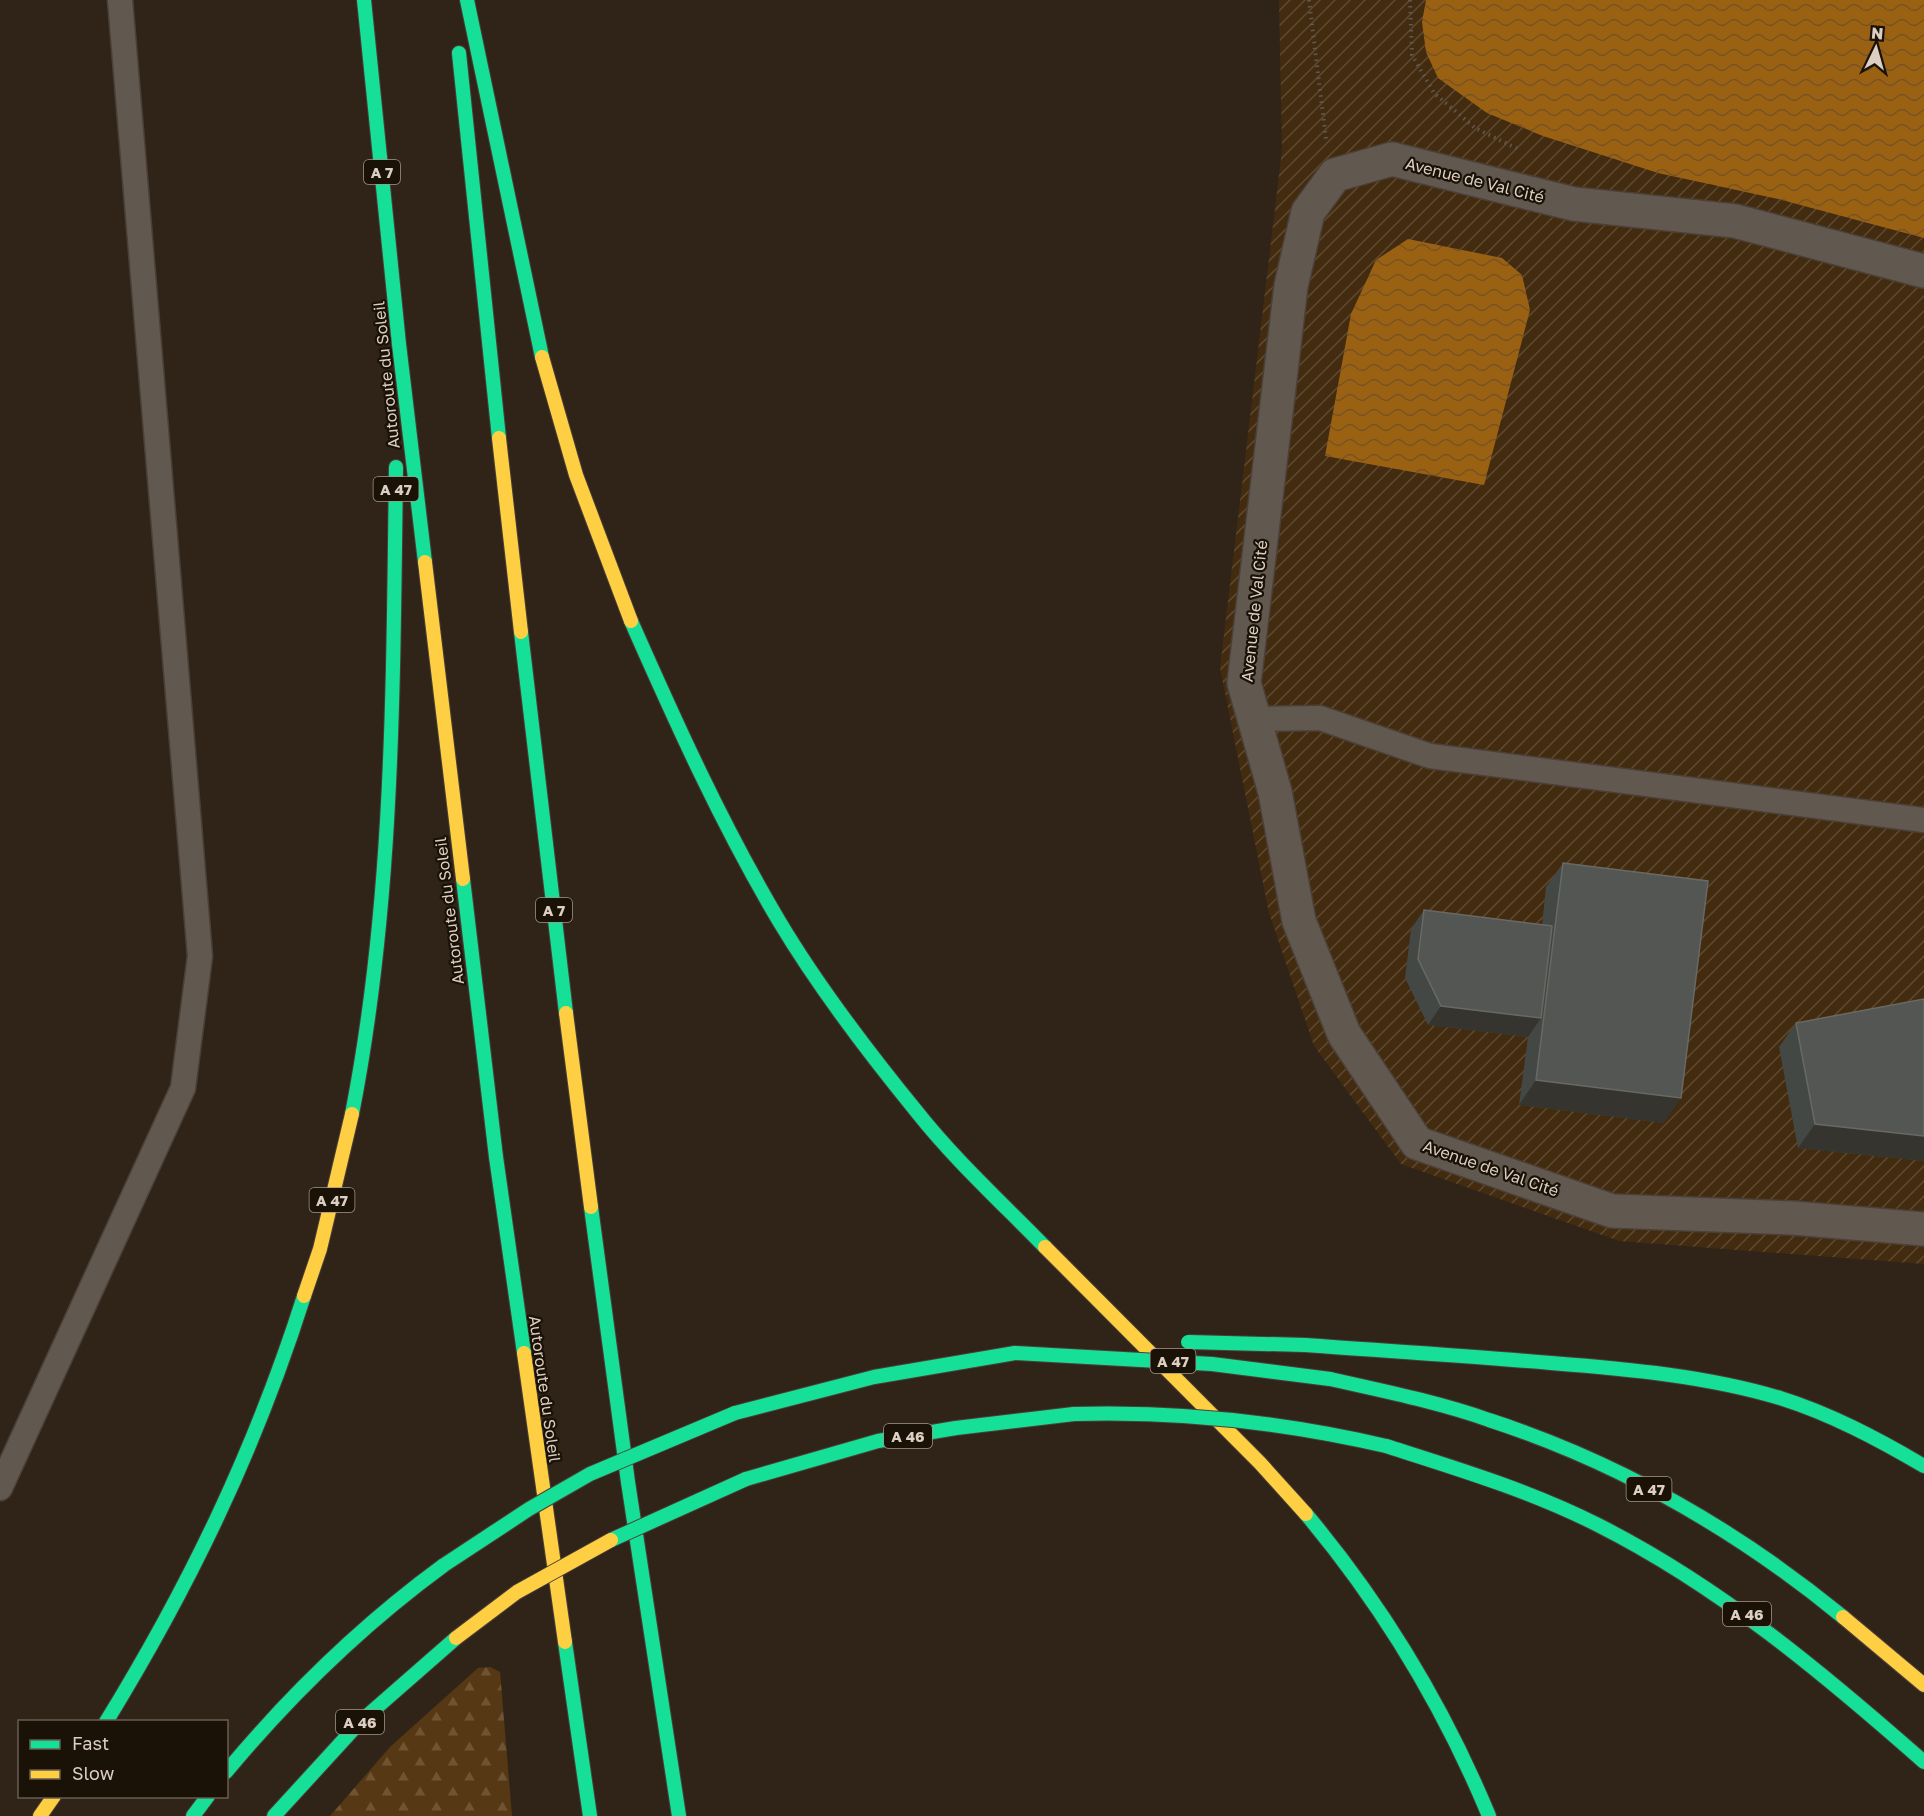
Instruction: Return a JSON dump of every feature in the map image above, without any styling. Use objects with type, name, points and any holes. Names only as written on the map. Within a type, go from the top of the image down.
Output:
[{"type":"highway","name":"Autoroute du Soleil","points":[[364,0],[399,344],[496,1157],[590,1816]]},
{"type":"highway","name":"A 7","points":[[454,0],[487,339],[578,1112],[626,1474],[679,1816]]},
{"type":"highway","points":[[467,0],[542,358],[576,476],[619,592],[672,714],[721,815],[780,922],[845,1019],[918,1113],[1004,1205],[1260,1463],[1301,1507],[1361,1581],[1418,1668],[1460,1745],[1489,1816]]},
{"type":"highway","name":"A 47","points":[[107,1720],[193,1570],[259,1422],[311,1273],[334,1193],[353,1110],[368,1028],[379,947],[386,855],[390,783],[399,344]]},
{"type":"highway","points":[[1015,1353],[1155,1342]]},
{"type":"highway","points":[[1176,1342],[1305,1345],[1589,1366],[1706,1379],[1748,1387],[1825,1412],[1852,1423],[1924,1466]]},
{"type":"highway","name":"A 47","points":[[228,1770],[262,1728],[354,1634],[444,1565],[529,1509],[590,1474],[735,1413],[853,1380],[930,1364],[1015,1353],[1266,1369],[1330,1379],[1489,1419],[1552,1443],[1659,1494],[1764,1558],[1825,1602],[1924,1685]]},
{"type":"highway","name":"A 46","points":[[274,1816],[345,1735],[400,1684],[456,1638],[524,1587],[665,1512],[746,1479],[878,1441],[956,1428],[1074,1414],[1188,1414],[1263,1421],[1336,1434],[1386,1446],[1546,1502],[1624,1540],[1752,1618],[1875,1718],[1924,1762]]},
{"type":"highway","points":[[40,1816],[53,1798]]},
{"type":"highway","points":[[193,1816],[207,1798]]},
{"type":"street","name":"Avenue de Val Cité","points":[[1924,271],[1735,221],[1574,204],[1392,159],[1335,175],[1308,212],[1291,286],[1244,683],[1275,792],[1299,921],[1344,1034],[1417,1143],[1612,1211],[1793,1218],[1924,1229]]},
{"type":"lane","points":[[0,1488],[183,1088],[200,956],[120,0]]},
{"type":"lane","points":[[1254,718],[1320,718],[1430,756],[1924,820]]},
{"type":"path","points":[[1309,0],[1323,126],[1335,175]]},
{"type":"path","points":[[1410,0],[1412,55],[1434,93],[1475,128],[1525,152]]},
{"type":"shaded area","points":[[1279,0],[1924,0],[1924,1264],[1619,1241],[1401,1164],[1314,1046],[1269,913],[1220,668],[1282,150]]},
{"type":"green space","points":[[490,1667],[500,1672],[512,1816],[330,1816],[390,1747],[478,1668]]},
{"type":"water","points":[[1426,0],[1924,0],[1924,238],[1778,199],[1658,173],[1543,136],[1487,113],[1438,78],[1426,52],[1422,22]]},
{"type":"water","points":[[1408,239],[1502,258],[1522,275],[1530,310],[1484,485],[1325,456],[1351,314],[1376,260]]},
{"type":"building","points":[[1563,863],[1708,881],[1681,1098],[1536,1080]]},
{"type":"building","points":[[1424,910],[1552,926],[1541,1018],[1441,1006],[1418,959]]},
{"type":"building","points":[[1924,999],[1924,1136],[1815,1124],[1796,1023]]},
{"type":"traffic: fast","points":[[364,0],[399,344],[425,562]]},
{"type":"traffic: fast","points":[[467,0],[542,357]]},
{"type":"traffic: fast","points":[[459,53],[499,438]]},
{"type":"traffic: fast","points":[[352,1114],[366,1034],[384,872],[392,711],[396,467]]},
{"type":"traffic: fast","points":[[631,621],[738,848],[779,921],[811,971],[862,1043],[932,1130],[1045,1247]]},
{"type":"traffic: fast","points":[[521,632],[566,1013]]},
{"type":"traffic: fast","points":[[463,879],[496,1157],[524,1353]]},
{"type":"traffic: fast","points":[[591,1207],[628,1482],[679,1816]]},
{"type":"traffic: fast","points":[[107,1720],[137,1671],[193,1568],[218,1515],[264,1408],[304,1296]]},
{"type":"traffic: fast","points":[[1188,1342],[1305,1345]]},
{"type":"traffic: fast","points":[[1305,1345],[1609,1368],[1667,1374],[1724,1384],[1780,1398],[1836,1419],[1924,1466]]},
{"type":"traffic: fast","points":[[735,1413],[874,1377],[1015,1353]]},
{"type":"traffic: fast","points":[[1015,1353],[1212,1364],[1330,1379]]},
{"type":"traffic: fast","points":[[1330,1379],[1410,1397],[1470,1414],[1584,1456],[1630,1478],[1719,1528],[1762,1556],[1843,1617]]},
{"type":"traffic: fast","points":[[444,1565],[529,1509],[590,1474],[735,1413]]},
{"type":"traffic: fast","points":[[746,1479],[878,1441],[956,1428],[1074,1414]]},
{"type":"traffic: fast","points":[[1074,1414],[1192,1416],[1309,1430],[1386,1446]]},
{"type":"traffic: fast","points":[[1386,1446],[1494,1481],[1547,1502],[1643,1549],[1728,1603],[1768,1633],[1924,1762]]},
{"type":"traffic: fast","points":[[611,1540],[746,1479]]},
{"type":"traffic: fast","points":[[1306,1514],[1361,1584],[1409,1658],[1452,1735],[1489,1816]]},
{"type":"traffic: fast","points":[[228,1770],[276,1715],[356,1636],[444,1565]]},
{"type":"traffic: fast","points":[[274,1816],[360,1722],[456,1638]]},
{"type":"traffic: fast","points":[[565,1642],[590,1816]]},
{"type":"traffic: fast","points":[[193,1816],[206,1798]]},
{"type":"traffic: slow","points":[[542,357],[576,475],[631,621]]},
{"type":"traffic: slow","points":[[499,438],[521,632]]},
{"type":"traffic: slow","points":[[425,562],[463,879]]},
{"type":"traffic: slow","points":[[566,1013],[591,1207]]},
{"type":"traffic: slow","points":[[304,1296],[320,1249],[352,1114]]},
{"type":"traffic: slow","points":[[1045,1247],[1260,1463],[1306,1514]]},
{"type":"traffic: slow","points":[[524,1353],[565,1642]]},
{"type":"traffic: slow","points":[[456,1638],[517,1592],[611,1540]]},
{"type":"traffic: slow","points":[[1843,1617],[1924,1685]]},
{"type":"traffic: slow","points":[[40,1816],[53,1798]]}]
